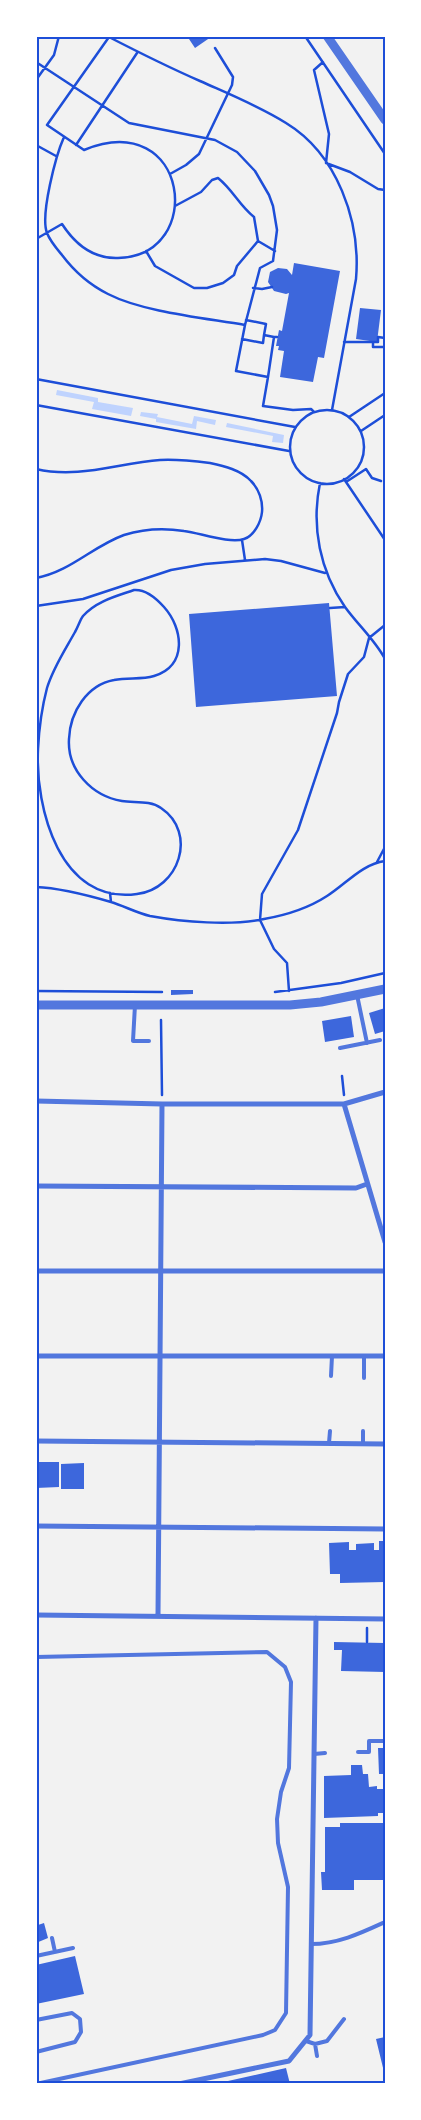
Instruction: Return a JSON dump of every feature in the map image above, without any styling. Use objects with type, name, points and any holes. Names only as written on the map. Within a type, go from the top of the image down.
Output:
[{"type":"street","points":[[327,36],[385,120]]},
{"type":"street","points":[[36,1005],[290,1005],[385,989]]},
{"type":"street","points":[[36,1101],[162,1104],[344,1104],[385,1092]]},
{"type":"street","points":[[158,1616],[162,1104]]},
{"type":"street","points":[[344,1104],[385,1242]]},
{"type":"street","points":[[36,1186],[356,1188],[367,1184]]},
{"type":"street","points":[[36,1271],[385,1271]]},
{"type":"street","points":[[36,1356],[385,1356]]},
{"type":"street","points":[[36,1441],[385,1444]]},
{"type":"street","points":[[36,1526],[385,1529]]},
{"type":"street","points":[[36,1615],[385,1619]]},
{"type":"street","points":[[179,2084],[289,2061],[310,2035],[316,1618]]},
{"type":"lane","points":[[357,995],[366,1043]]},
{"type":"lane","points":[[135,1005],[134,1041],[149,1041]]},
{"type":"lane","points":[[340,1048],[380,1040]]},
{"type":"lane","points":[[331,1376],[332,1356]]},
{"type":"lane","points":[[364,1356],[364,1378]]},
{"type":"lane","points":[[329,1443],[330,1431]]},
{"type":"lane","points":[[363,1431],[363,1444]]},
{"type":"lane","points":[[36,1657],[267,1652],[285,1667],[291,1682],[288,1768],[281,1792],[277,1819],[278,1843],[288,1887],[286,2013],[275,2030],[263,2035],[36,2084]]},
{"type":"lane","points":[[358,1752],[369,1752],[369,1741],[385,1741]]},
{"type":"lane","points":[[314,1754],[325,1753]]},
{"type":"lane","points":[[311,1944],[329,1944],[384,1924]]},
{"type":"lane","points":[[52,1938],[55,1952]]},
{"type":"lane","points":[[36,1956],[73,1948]]},
{"type":"lane","points":[[36,2020],[72,2013],[80,2019],[81,2032],[75,2042],[36,2052]]},
{"type":"lane","points":[[306,2041],[315,2044],[327,2041],[344,2019]]},
{"type":"lane","points":[[315,2044],[317,2056]]},
{"type":"path","points":[[36,80],[54,55],[59,36]]},
{"type":"path","points":[[306,36],[385,154]]},
{"type":"path","points":[[36,239],[62,224],[71,237],[93,253],[111,258],[129,257],[154,245],[166,232],[171,223],[175,206],[174,187],[170,174],[156,156],[132,143],[104,142],[84,150],[47,125],[108,37],[137,53],[228,94],[286,123],[310,143],[332,171],[349,211],[358,263],[332,410]]},
{"type":"path","points":[[170,174],[193,160],[199,154],[232,85],[233,77],[215,48]]},
{"type":"path","points":[[76,145],[137,53]]},
{"type":"path","points":[[36,62],[130,123],[207,138],[225,144],[255,171],[269,195],[276,216],[275,252],[273,261],[260,268],[253,288],[236,372],[268,378]]},
{"type":"path","points":[[323,62],[314,70],[328,134],[326,163]]},
{"type":"path","points":[[64,137],[56,156],[46,215],[46,232],[75,271],[108,294],[138,305],[245,325]]},
{"type":"path","points":[[36,145],[56,156]]},
{"type":"path","points":[[326,163],[350,172],[385,190]]},
{"type":"path","points":[[175,206],[202,192],[212,180],[218,178],[230,187],[233,196],[254,217],[258,240],[275,252]]},
{"type":"path","points":[[146,250],[155,266],[194,288],[207,288],[222,283],[234,275],[237,266],[258,240]]},
{"type":"path","points":[[253,288],[272,287]]},
{"type":"path","points":[[242,339],[263,343],[266,324],[246,320]]},
{"type":"path","points":[[264,335],[276,337],[263,406],[293,410],[311,409],[314,412]]},
{"type":"path","points":[[344,342],[373,342],[378,342],[378,337],[385,338],[384,348],[373,347],[373,342]]},
{"type":"path","points":[[36,379],[294,427]]},
{"type":"path","points":[[349,416],[385,393]]},
{"type":"path","points":[[36,406],[290,451]]},
{"type":"path","points":[[345,481],[357,469],[363,458],[364,444],[361,431],[349,416],[332,410],[314,412],[301,419],[294,427],[290,439],[292,462],[297,471],[307,478],[320,483],[333,484],[345,481],[366,469],[372,478],[381,481]]},
{"type":"path","points":[[361,431],[385,415]]},
{"type":"path","points":[[36,469],[75,473],[137,463],[170,460],[226,467],[251,480],[259,493],[262,516],[252,534],[242,540],[225,539],[183,530],[142,530],[123,536],[100,547],[61,572],[36,578]]},
{"type":"path","points":[[345,481],[385,540]]},
{"type":"path","points":[[320,483],[315,518],[325,572],[345,607],[385,659]]},
{"type":"path","points":[[242,540],[245,560]]},
{"type":"path","points":[[36,606],[83,599],[171,570],[205,564],[245,560],[281,561],[325,572]]},
{"type":"path","points":[[132,583],[134,590]]},
{"type":"path","points":[[134,590],[142,590],[170,614],[179,632],[179,649],[172,664],[164,672],[145,678],[111,680],[102,684],[82,700],[73,718],[68,740],[70,752],[80,776],[100,794],[121,801],[148,803],[160,807],[175,823],[181,840],[181,852],[171,876],[152,890],[140,894],[110,893],[81,879],[66,863],[54,841],[49,830],[40,788],[38,749],[48,684],[82,617],[100,603],[134,590]]},
{"type":"path","points":[[330,608],[345,607]]},
{"type":"path","points":[[289,991],[286,963],[274,949],[260,920],[262,894],[298,830],[348,674],[364,657],[369,638],[385,625]]},
{"type":"path","points":[[377,862],[385,847]]},
{"type":"path","points":[[36,887],[88,896],[149,916],[229,922],[260,920],[295,913],[345,884],[360,870],[377,862],[385,861]]},
{"type":"path","points":[[110,893],[111,902]]},
{"type":"path","points":[[273,992],[341,983],[385,973]]},
{"type":"path","points":[[36,990],[166,992]]},
{"type":"path","points":[[161,1020],[162,1104]]},
{"type":"path","points":[[342,1076],[344,1104]]},
{"type":"path","points":[[367,1624],[367,1642]]},
{"type":"water","points":[[57,390],[98,398],[98,402],[133,408],[131,416],[92,409],[94,402],[56,395]]},
{"type":"water","points":[[141,412],[158,414],[157,417],[192,424],[194,416],[216,420],[215,425],[197,421],[196,429],[156,422],[156,419],[140,416]]},
{"type":"water","points":[[227,423],[284,435],[283,443],[272,442],[273,436],[226,427]]},
{"type":"building","points":[[187,36],[210,36],[211,37],[195,48]]},
{"type":"building","points":[[294,263],[340,271],[324,358],[318,357],[313,382],[280,377],[284,351],[278,350],[279,346],[276,346],[279,330],[282,331],[289,293],[274,291],[268,282],[270,272],[278,268],[287,269],[292,275]]},
{"type":"building","points":[[360,308],[381,310],[377,342],[356,339]]},
{"type":"building","points":[[329,603],[337,696],[196,707],[189,614]]},
{"type":"building","points":[[171,990],[193,990],[193,994],[171,995]]},
{"type":"building","points":[[385,1008],[385,1031],[375,1034],[369,1013]]},
{"type":"building","points":[[351,1016],[354,1037],[325,1042],[322,1021]]},
{"type":"building","points":[[37,1462],[59,1462],[59,1487],[36,1488]]},
{"type":"building","points":[[84,1463],[84,1489],[61,1489],[61,1464]]},
{"type":"building","points":[[379,1541],[385,1541],[385,1582],[340,1583],[340,1574],[330,1574],[329,1543],[349,1542],[349,1550],[356,1550],[356,1544],[374,1543],[374,1550],[379,1550]]},
{"type":"building","points":[[334,1642],[385,1643],[385,1672],[341,1671],[342,1650],[334,1650]]},
{"type":"building","points":[[378,1748],[385,1748],[385,1774],[379,1774]]},
{"type":"building","points":[[351,1765],[362,1765],[363,1774],[368,1774],[369,1787],[377,1786],[377,1789],[385,1789],[385,1813],[378,1813],[378,1816],[324,1818],[324,1776],[351,1775]]},
{"type":"building","points":[[340,1823],[385,1823],[385,1880],[354,1880],[354,1890],[322,1890],[321,1872],[325,1872],[325,1827],[340,1827]]},
{"type":"building","points":[[36,1920],[38,1925],[44,1923],[48,1938],[36,1943]]},
{"type":"building","points":[[75,1956],[84,1994],[36,2004],[36,1965]]},
{"type":"building","points":[[385,2037],[385,2072],[384,2072],[376,2039]]},
{"type":"building","points":[[286,2068],[290,2084],[219,2084],[219,2083]]}]
